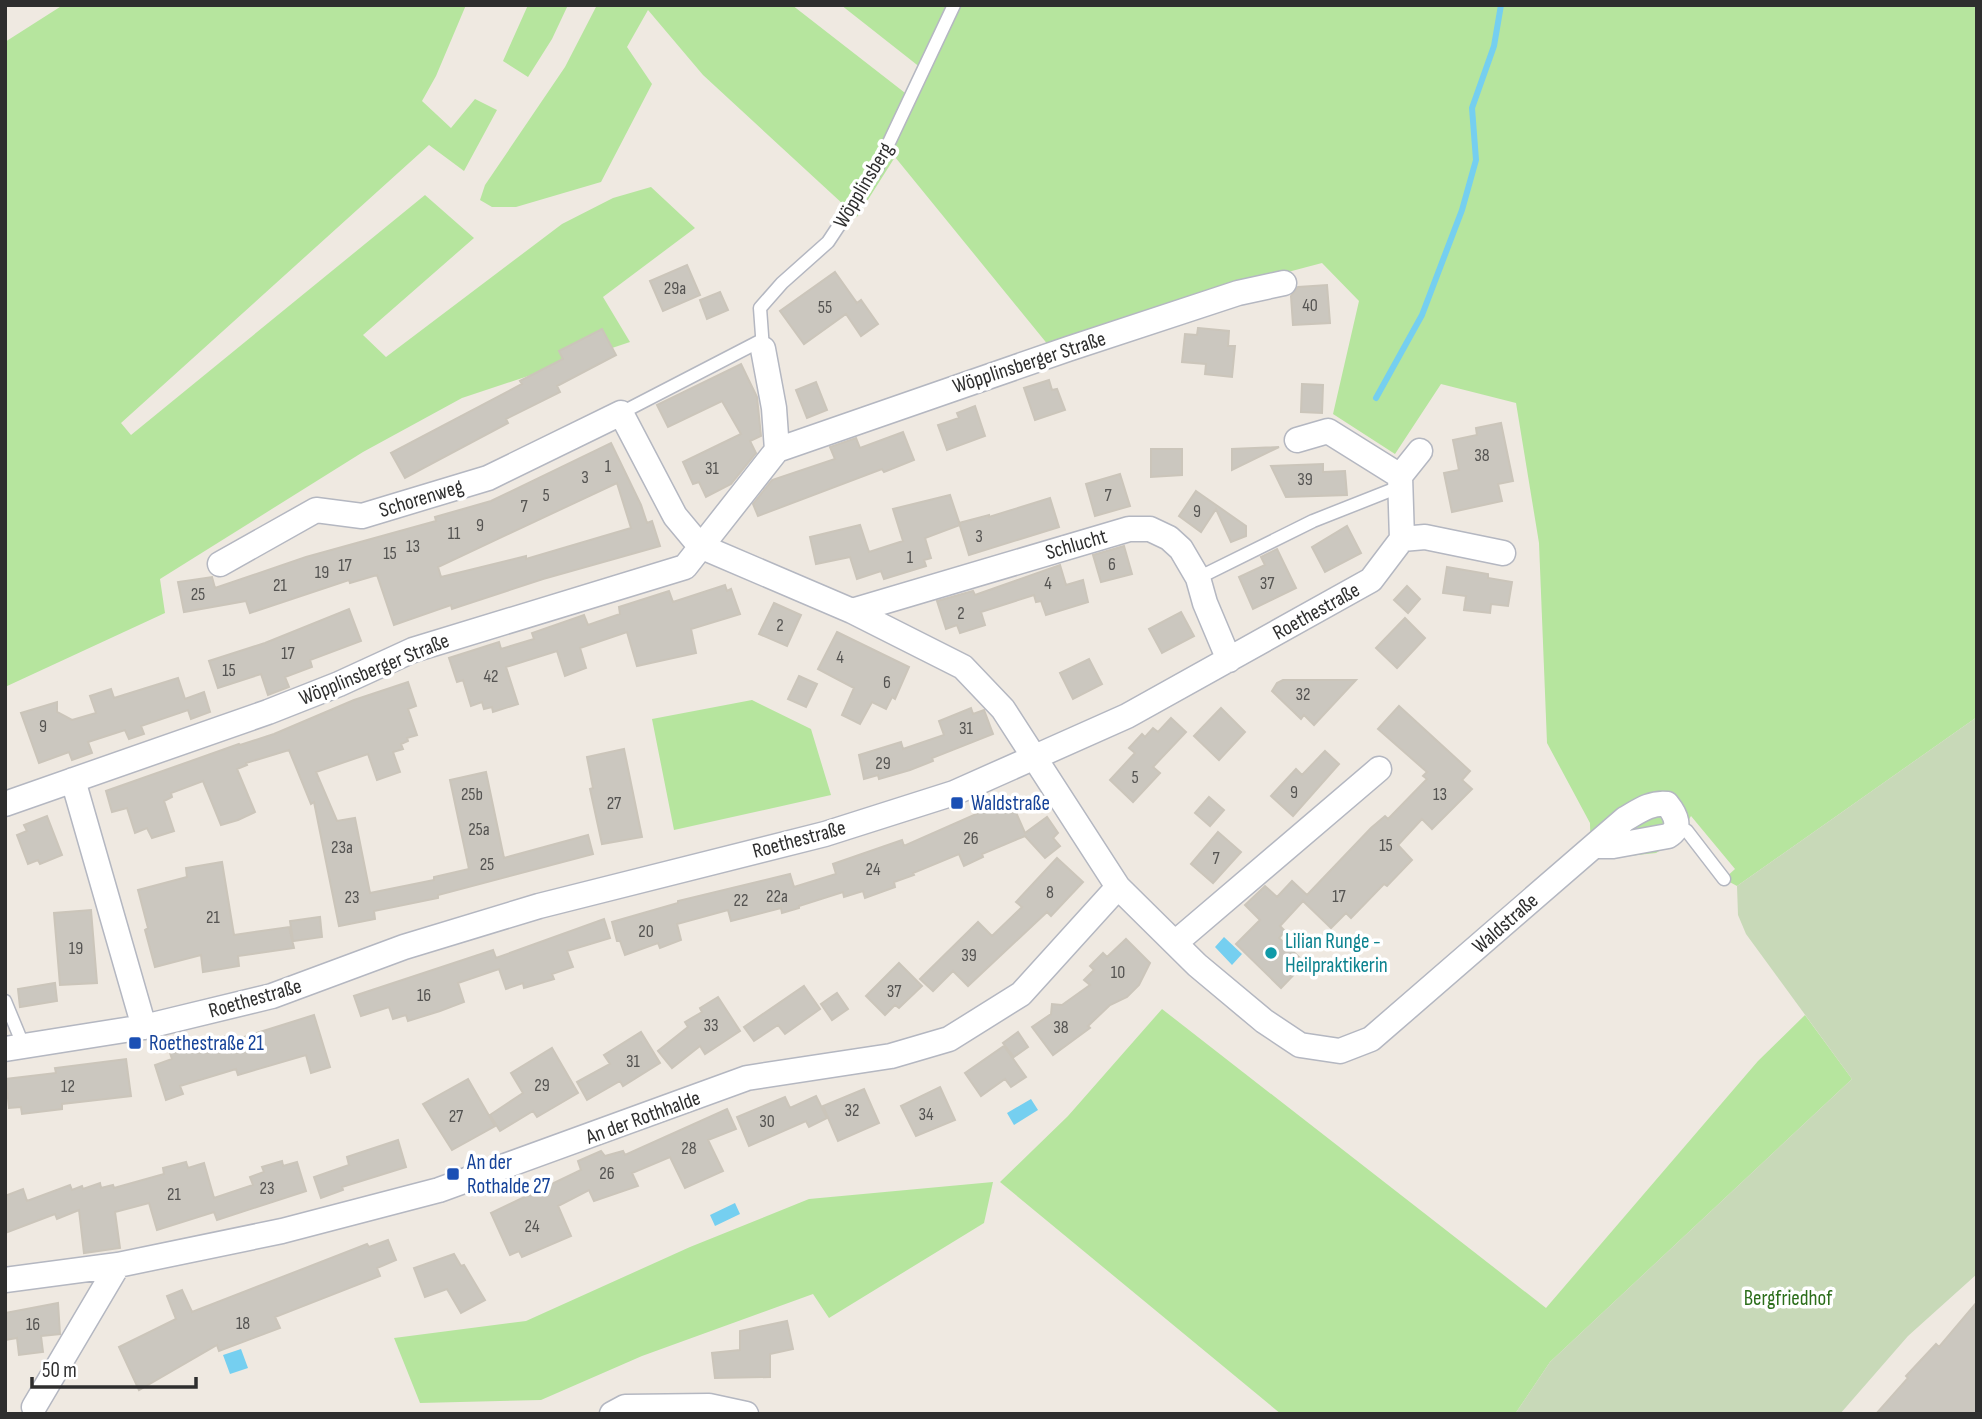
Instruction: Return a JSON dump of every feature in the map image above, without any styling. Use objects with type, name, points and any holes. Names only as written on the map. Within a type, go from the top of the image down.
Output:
[{"type":"street","name":"Wöpplinsberger Straße","points":[[5,804],[280,707],[339,684],[413,650],[685,567],[777,450],[1068,349],[1238,293],[1283,283]]},
{"type":"street","points":[[762,344],[774,408],[777,450]]},
{"type":"street","points":[[621,413],[676,516],[700,546]]},
{"type":"street","name":"Schorenweg","points":[[220,564],[316,510],[362,516],[488,478],[621,413]]},
{"type":"street","points":[[1297,440],[1328,431],[1399,481]]},
{"type":"street","points":[[1420,451],[1399,481],[1402,539],[1425,537],[1503,554]]},
{"type":"street","name":"Schlucht","points":[[852,611],[1129,529],[1150,529],[1169,538],[1181,550],[1198,578],[1228,660]]},
{"type":"street","name":"Roethestraße","points":[[14,1048],[144,1027],[272,996],[404,947],[539,906],[825,834],[954,793],[1127,716],[1371,580],[1402,539]]},
{"type":"street","name":"Waldstraße","points":[[700,546],[852,611],[963,667],[1003,709],[1118,887],[1175,943],[1264,1021],[1300,1045],[1340,1051],[1371,1039],[1595,846],[1614,846],[1668,836],[1675,832],[1677,825]]},
{"type":"street","points":[[1175,943],[1379,769]]},
{"type":"street","points":[[73,780],[144,1027]]},
{"type":"street","name":"An der Rothhalde","points":[[5,1280],[118,1265],[282,1231],[439,1190],[747,1078],[891,1056],[949,1039],[1021,995],[1118,887]]},
{"type":"street","points":[[34,1407],[118,1265]]},
{"type":"street","points":[[624,1404],[709,1406],[746,1414]]},
{"type":"lane","name":"Wöpplinsberg","points":[[762,344],[760,308],[782,283],[828,242],[877,167],[954,5]]},
{"type":"lane","name":"Schorenweg","points":[[621,413],[762,344]]},
{"type":"lane","points":[[1198,578],[1399,481]]},
{"type":"lane","points":[[1677,825],[1687,831],[1724,879]]},
{"type":"lane","points":[[5,1001],[14,1048]]},
{"type":"green space","points":[[63,5],[466,5],[436,76],[422,101],[451,128],[475,99],[497,110],[464,171],[429,145],[121,423],[131,435],[425,195],[474,238],[363,335],[386,357],[562,224],[613,198],[651,187],[695,228],[603,297],[630,342],[462,398],[363,452],[160,579],[165,613],[5,687],[5,42]]},
{"type":"green space","points":[[528,5],[568,5],[552,39],[528,77],[503,61]]},
{"type":"green space","points":[[597,5],[792,5],[909,96],[921,68],[841,5],[1977,5],[1977,717],[1737,886],[1724,879],[1735,869],[1691,816],[1678,839],[1656,853],[1591,860],[1590,823],[1547,743],[1539,543],[1516,403],[1441,384],[1395,454],[1333,414],[1359,301],[1322,263],[1174,302],[1049,346],[895,157],[857,217],[703,75],[648,10],[627,47],[652,84],[601,182],[516,207],[492,207],[480,200],[485,185],[565,67]]},
{"type":"green space","points":[[752,700],[811,729],[831,795],[674,830],[652,719]]},
{"type":"green space","name":"Bergfriedhof","points":[[1977,717],[1977,1274],[1908,1336],[1840,1414],[1515,1414],[1550,1362],[1852,1079],[1746,934],[1738,915],[1737,886]]},
{"type":"green space","points":[[1162,1009],[1546,1308],[1758,1061],[1805,1015],[1852,1079],[1550,1362],[1515,1414],[1281,1414],[1000,1182],[1068,1116]]},
{"type":"green space","points":[[993,1182],[984,1223],[829,1318],[813,1294],[642,1356],[541,1400],[420,1403],[394,1338],[526,1321],[690,1247],[809,1199]]},
{"type":"water","points":[[1224,937],[1242,954],[1232,965],[1215,947]]},
{"type":"water","points":[[1031,1099],[1038,1110],[1014,1125],[1007,1113]]},
{"type":"water","points":[[735,1203],[740,1214],[715,1226],[710,1215]]},
{"type":"water","points":[[241,1349],[248,1368],[230,1374],[223,1355]]},
{"type":"building","points":[[687,265],[700,295],[663,311],[650,281]]},
{"type":"building","points":[[835,272],[857,303],[861,300],[878,324],[861,336],[846,314],[804,344],[780,311]]},
{"type":"building","points":[[1327,285],[1330,323],[1293,325],[1291,296],[1298,287]]},
{"type":"building","points":[[720,292],[728,310],[707,319],[700,300]]},
{"type":"building","points":[[1198,328],[1229,331],[1228,346],[1235,346],[1232,377],[1205,374],[1206,364],[1182,362],[1185,334],[1197,335]]},
{"type":"building","points":[[602,329],[616,355],[557,386],[560,392],[506,419],[508,423],[405,478],[391,453],[522,384],[520,381],[563,359],[559,351]]},
{"type":"building","points":[[741,364],[757,397],[761,436],[750,441],[756,453],[731,484],[706,497],[699,482],[693,484],[683,462],[741,434],[722,401],[668,427],[657,405]]},
{"type":"building","points":[[1049,380],[1052,390],[1057,389],[1065,410],[1035,420],[1024,388]]},
{"type":"building","points":[[816,382],[827,410],[807,418],[796,390]]},
{"type":"building","points":[[1302,384],[1323,385],[1322,413],[1301,412]]},
{"type":"building","points":[[975,406],[985,436],[947,450],[938,425],[959,418],[957,413]]},
{"type":"building","points":[[1501,423],[1513,481],[1498,484],[1502,501],[1452,512],[1444,473],[1459,470],[1453,440],[1477,435],[1476,428]]},
{"type":"building","points":[[903,432],[914,460],[884,472],[882,469],[758,516],[753,504],[772,480],[835,459],[830,447],[856,438],[860,448]]},
{"type":"building","points":[[611,443],[647,523],[652,521],[660,546],[543,579],[452,609],[451,605],[394,625],[377,575],[350,583],[349,580],[250,613],[246,601],[184,612],[178,582],[212,577],[215,588],[306,557],[436,521],[435,517],[491,501]],"holes":[[[617,483],[631,528],[526,559],[526,556],[441,577],[438,567]]]},
{"type":"building","points":[[1279,447],[1232,470],[1232,449]]},
{"type":"building","points":[[1151,449],[1182,449],[1182,475],[1151,477]]},
{"type":"building","points":[[1323,464],[1323,472],[1345,471],[1347,495],[1286,497],[1271,466]]},
{"type":"building","points":[[1120,474],[1130,506],[1095,516],[1086,484]]},
{"type":"building","points":[[1196,491],[1246,526],[1246,536],[1231,542],[1216,509],[1201,532],[1179,516]]},
{"type":"building","points":[[950,495],[960,525],[925,538],[931,558],[924,560],[926,566],[884,579],[881,571],[857,579],[850,557],[816,564],[810,537],[860,525],[869,552],[903,541],[893,509]]},
{"type":"building","points":[[1050,498],[1059,527],[969,555],[959,523],[989,517]]},
{"type":"building","points":[[1347,526],[1361,553],[1325,572],[1312,547]]},
{"type":"building","points":[[1124,546],[1132,574],[1101,582],[1093,555]]},
{"type":"building","points":[[1277,549],[1296,588],[1253,609],[1239,577],[1265,565],[1261,557]]},
{"type":"building","points":[[1060,565],[1066,585],[1083,580],[1088,602],[1046,615],[1041,601],[1036,602],[1034,595],[981,612],[985,625],[960,633],[957,625],[946,629],[937,601],[973,591],[975,595]]},
{"type":"building","points":[[1447,567],[1488,574],[1488,578],[1512,582],[1508,606],[1491,604],[1490,613],[1464,610],[1466,596],[1443,593]]},
{"type":"building","points":[[725,585],[727,591],[731,589],[740,614],[691,629],[696,653],[637,666],[627,632],[580,648],[586,668],[565,676],[557,651],[506,667],[518,704],[493,712],[492,707],[484,709],[482,702],[471,706],[463,680],[457,682],[449,658],[499,642],[501,649],[534,639],[532,633],[584,615],[588,625],[620,614],[619,607],[669,591],[673,602]]},
{"type":"building","points":[[1407,586],[1420,599],[1408,613],[1394,600]]},
{"type":"building","points":[[774,603],[801,615],[787,646],[759,634]]},
{"type":"building","points":[[349,609],[361,641],[310,660],[312,667],[285,677],[289,687],[268,695],[261,674],[218,688],[209,661],[265,643]]},
{"type":"building","points":[[1181,612],[1194,636],[1162,653],[1149,629]]},
{"type":"building","points":[[1405,618],[1425,638],[1397,668],[1376,648]]},
{"type":"building","points":[[837,632],[909,667],[895,699],[892,697],[886,709],[872,702],[860,724],[842,715],[854,688],[818,669]]},
{"type":"building","points":[[1089,659],[1102,684],[1073,699],[1060,673]]},
{"type":"building","points":[[799,676],[817,684],[806,707],[788,699]]},
{"type":"building","points":[[178,678],[185,699],[204,692],[210,712],[191,719],[188,710],[141,726],[144,734],[129,739],[125,730],[88,742],[92,753],[72,760],[69,752],[39,763],[21,713],[57,702],[57,712],[72,720],[96,713],[90,696],[111,689],[114,698]]},
{"type":"building","points":[[1283,680],[1356,680],[1314,725],[1304,715],[1301,719],[1272,691],[1277,683]]},
{"type":"building","points":[[408,682],[416,706],[408,709],[417,735],[407,738],[408,741],[401,744],[403,749],[393,752],[400,772],[377,780],[368,754],[316,772],[337,821],[355,818],[370,893],[434,880],[434,877],[469,869],[450,780],[486,772],[504,858],[588,835],[593,854],[438,895],[438,898],[374,911],[375,919],[339,926],[314,802],[311,804],[289,750],[246,763],[247,765],[237,769],[255,812],[238,820],[221,825],[203,781],[171,793],[172,797],[164,801],[174,831],[152,838],[147,828],[135,833],[127,808],[112,812],[106,791],[274,734],[354,700]]},
{"type":"building","points":[[1399,706],[1470,771],[1462,780],[1472,789],[1432,829],[1422,819],[1398,845],[1412,860],[1351,918],[1346,913],[1331,928],[1303,901],[1280,926],[1285,931],[1279,938],[1305,963],[1281,988],[1236,944],[1260,920],[1245,905],[1265,886],[1277,897],[1292,881],[1307,895],[1371,828],[1385,816],[1388,819],[1427,779],[1423,776],[1427,772],[1378,729]]},
{"type":"building","points":[[971,708],[973,714],[984,710],[993,734],[932,758],[933,761],[910,770],[879,779],[878,775],[864,779],[859,755],[901,742],[903,749],[944,735],[939,721]]},
{"type":"building","points":[[1221,708],[1245,732],[1219,760],[1194,736]]},
{"type":"building","points":[[1171,718],[1186,732],[1153,767],[1160,773],[1133,802],[1110,780],[1135,753],[1129,748],[1142,734],[1145,737],[1153,728],[1158,732]]},
{"type":"building","points":[[624,749],[642,837],[602,844],[590,789],[593,788],[587,757]]},
{"type":"building","points":[[1325,751],[1339,764],[1293,816],[1271,796],[1296,769],[1302,775]]},
{"type":"building","points":[[1209,797],[1224,810],[1210,826],[1195,813]]},
{"type":"building","points":[[1010,799],[1025,833],[1047,817],[1058,833],[1053,838],[1060,846],[1045,858],[1025,836],[982,854],[983,857],[964,866],[959,854],[894,882],[895,887],[865,898],[863,891],[844,897],[843,892],[782,913],[781,908],[731,921],[728,910],[677,924],[681,940],[660,948],[658,943],[625,955],[620,941],[617,941],[612,922],[678,901],[790,874],[794,887],[836,874],[833,864],[902,840],[904,846]]},
{"type":"building","points":[[47,816],[62,855],[40,864],[38,860],[28,864],[17,835],[27,831],[24,825]]},
{"type":"building","points":[[1218,832],[1241,852],[1213,883],[1191,864]]},
{"type":"building","points":[[1057,858],[1083,882],[1051,916],[1047,912],[968,986],[953,971],[933,991],[920,979],[978,922],[992,936],[1022,907],[1016,902]]},
{"type":"building","points":[[222,862],[234,935],[289,927],[294,948],[238,956],[239,966],[203,972],[201,955],[155,967],[138,890],[187,877],[186,868]]},
{"type":"building","points":[[91,910],[97,983],[60,985],[54,913]]},
{"type":"building","points":[[320,917],[322,937],[293,941],[290,921]]},
{"type":"building","points":[[604,919],[610,938],[567,951],[573,967],[552,974],[554,979],[524,988],[523,983],[506,989],[499,969],[458,983],[464,1002],[440,1011],[408,1021],[406,1015],[393,1019],[389,1007],[361,1016],[354,996],[493,950],[496,958]]},
{"type":"building","points":[[1126,939],[1150,963],[1139,985],[1127,997],[1110,1005],[1088,1026],[1090,1028],[1053,1055],[1032,1027],[1051,1014],[1052,1004],[1062,1005],[1090,985],[1084,980],[1094,970],[1090,966],[1103,953],[1107,957]]},
{"type":"building","points":[[899,963],[922,986],[899,1008],[895,1005],[885,1015],[866,996]]},
{"type":"building","points":[[55,983],[57,1001],[20,1007],[18,989]]},
{"type":"building","points":[[804,986],[820,1009],[785,1034],[778,1025],[754,1041],[744,1027]]},
{"type":"building","points":[[837,993],[848,1009],[832,1020],[821,1004]]},
{"type":"building","points":[[718,997],[740,1031],[705,1054],[700,1046],[672,1068],[658,1051],[688,1027],[685,1022],[702,1012],[700,1008]]},
{"type":"building","points":[[314,1015],[330,1067],[311,1073],[306,1055],[238,1075],[236,1069],[180,1086],[183,1094],[166,1100],[155,1065],[172,1059],[170,1053],[226,1036],[228,1042]]},
{"type":"building","points":[[641,1032],[660,1063],[623,1086],[620,1081],[587,1100],[577,1082],[610,1064],[604,1055]]},
{"type":"building","points":[[1018,1032],[1028,1047],[1014,1057],[1003,1043]]},
{"type":"building","points":[[1004,1046],[1026,1077],[1011,1087],[1005,1079],[981,1096],[965,1073]]},
{"type":"building","points":[[552,1048],[578,1093],[537,1117],[533,1111],[500,1131],[490,1115],[523,1093],[511,1073]]},
{"type":"building","points":[[126,1059],[131,1096],[62,1104],[62,1109],[22,1114],[21,1107],[9,1108],[6,1079],[56,1073],[55,1068]]},
{"type":"building","points":[[468,1079],[495,1126],[452,1150],[423,1104]]},
{"type":"building","points":[[940,1087],[955,1120],[916,1136],[901,1106]]},
{"type":"building","points":[[864,1089],[879,1123],[838,1141],[823,1106]]},
{"type":"building","points":[[816,1096],[827,1118],[809,1127],[806,1121],[749,1146],[737,1117],[785,1097],[790,1108]]},
{"type":"building","points":[[727,1109],[736,1129],[708,1140],[723,1171],[685,1188],[670,1157],[632,1173],[638,1186],[594,1201],[589,1190],[558,1206],[571,1236],[522,1257],[519,1251],[510,1255],[491,1213],[581,1170],[578,1161],[601,1151],[605,1156],[623,1151],[625,1155]]},
{"type":"building","points":[[398,1140],[406,1167],[342,1187],[343,1190],[321,1198],[314,1177],[349,1165],[347,1157]]},
{"type":"building","points":[[282,1161],[283,1166],[297,1162],[306,1191],[217,1220],[214,1212],[157,1230],[149,1203],[115,1212],[120,1248],[84,1253],[79,1210],[57,1219],[55,1214],[5,1233],[5,1196],[23,1189],[27,1201],[70,1185],[72,1190],[100,1183],[101,1188],[113,1185],[114,1188],[164,1174],[163,1168],[186,1162],[188,1168],[204,1163],[214,1198],[253,1185],[250,1177],[264,1172],[262,1167]]},
{"type":"building","points":[[388,1240],[396,1260],[377,1268],[380,1276],[275,1317],[280,1328],[219,1351],[217,1345],[139,1390],[119,1347],[176,1319],[167,1296],[182,1290],[192,1312],[367,1244],[369,1247]]},
{"type":"building","points":[[454,1254],[461,1266],[464,1265],[485,1300],[461,1313],[447,1289],[425,1297],[414,1268]]},
{"type":"building","points":[[1977,1302],[1977,1414],[1876,1414],[1908,1378],[1906,1376],[1936,1344],[1939,1347]]},
{"type":"building","points":[[58,1303],[60,1334],[41,1336],[43,1352],[19,1355],[17,1338],[5,1340],[5,1313]]},
{"type":"building","points":[[787,1321],[793,1349],[770,1354],[770,1377],[715,1378],[712,1353],[740,1350],[740,1331]]},
{"type":"waterway","points":[[1376,398],[1422,315],[1462,210],[1476,160],[1472,108],[1494,46],[1501,5]]},
{"type":"place","name":"Waldstraße","points":[[957,803]]},
{"type":"place","name":"Lilian Runge - Heilpraktikerin","points":[[1271,953]]},
{"type":"place","name":"Roethestraße 21","points":[[135,1043]]},
{"type":"place","name":"An der Rothalde 27","points":[[453,1174]]}]
